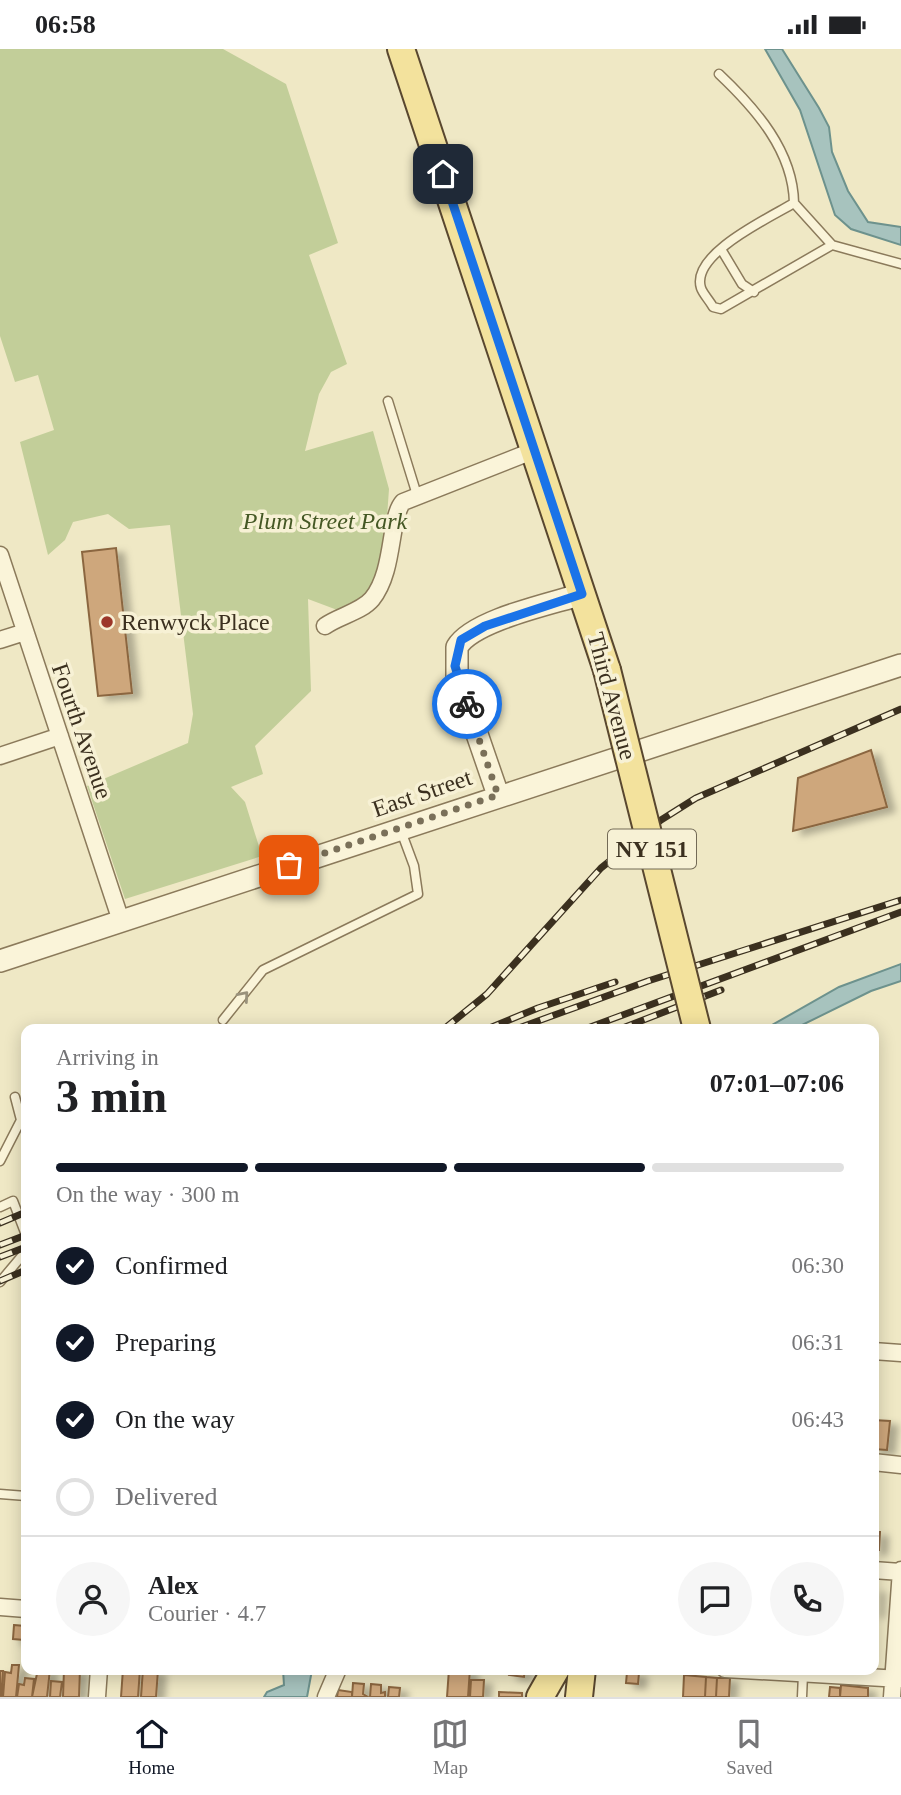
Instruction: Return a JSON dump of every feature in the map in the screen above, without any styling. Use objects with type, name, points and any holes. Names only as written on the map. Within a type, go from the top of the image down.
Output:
[{"type":"main road","name":"Third Avenue","points":[[401,49],[607,670],[696,1024]]},
{"type":"main road","points":[[540,1697],[554,1675]]},
{"type":"main road","points":[[557,1697],[558,1675]]},
{"type":"main road","points":[[579,1697],[581,1675]]},
{"type":"street","points":[[325,626],[370,602],[380,588],[392,550],[398,507],[417,495],[535,450]]},
{"type":"street","name":"Fourth Avenue","points":[[0,555],[121,921]]},
{"type":"street","points":[[498,795],[457,676],[457,647],[467,636],[485,626],[582,594]]},
{"type":"street","points":[[0,640],[25,632]]},
{"type":"street","name":"East Street","points":[[0,961],[498,795],[901,665]]},
{"type":"street","points":[[0,756],[60,736]]},
{"type":"street","points":[[879,1351],[901,1353]]},
{"type":"street","points":[[879,1463],[901,1465]]},
{"type":"street","points":[[879,1570],[901,1571],[897,1679],[892,1697]]},
{"type":"street","points":[[0,1607],[21,1609]]},
{"type":"street","points":[[97,1697],[99,1675]]},
{"type":"street","points":[[326,1697],[335,1675]]},
{"type":"street","points":[[862,1675],[897,1679]]},
{"type":"lane","points":[[719,74],[742,95],[778,143],[794,184],[794,203],[832,245],[901,264]]},
{"type":"lane","points":[[794,203],[721,249],[701,272],[701,288],[713,307],[722,309],[731,306],[832,245]]},
{"type":"lane","points":[[721,249],[742,284],[754,292]]},
{"type":"lane","points":[[388,401],[417,495]]},
{"type":"lane","points":[[223,1020],[263,970],[418,894],[414,866],[400,829]]},
{"type":"lane","points":[[0,1161],[21,1120],[15,1097]]},
{"type":"lane","points":[[0,1207],[13,1201],[21,1222]]},
{"type":"lane","points":[[0,1282],[21,1257]]},
{"type":"lane","points":[[0,1494],[21,1496]]},
{"type":"lane","points":[[795,1675],[802,1697]]},
{"type":"green space","name":"Plum Street Park","points":[[0,49],[223,49],[286,84],[338,243],[309,255],[347,364],[331,372],[319,394],[305,451],[373,431],[389,489],[384,559],[378,579],[365,599],[340,611],[308,599],[311,691],[255,746],[263,774],[231,787],[245,802],[262,856],[125,899],[87,786],[188,743],[193,714],[170,525],[129,529],[108,514],[73,522],[65,540],[48,555],[20,442],[54,430],[38,375],[15,382],[0,336]]},
{"type":"water","points":[[765,49],[782,49],[819,108],[829,127],[832,152],[848,191],[868,222],[901,227],[901,245],[851,229],[835,215],[800,110]]},
{"type":"water","points":[[901,964],[901,981],[871,991],[804,1024],[774,1024],[839,987]]},
{"type":"water","points":[[283,1675],[311,1675],[307,1697],[264,1697],[267,1692],[284,1685]]},
{"type":"building","name":"Renwyck Place","points":[[116,548],[132,693],[98,696],[82,552]]},
{"type":"building","points":[[871,750],[887,807],[793,831],[798,778]]},
{"type":"building","points":[[879,1420],[890,1421],[887,1450],[879,1449]]},
{"type":"building","points":[[14,1625],[21,1626],[21,1640],[13,1639]]},
{"type":"building","points":[[12,1665],[19,1665],[16,1697],[3,1697],[5,1672],[11,1673]]},
{"type":"building","points":[[0,1671],[3,1671],[1,1697],[0,1697]]},
{"type":"building","points":[[37,1675],[49,1675],[47,1697],[32,1697]]},
{"type":"building","points":[[64,1675],[80,1675],[79,1697],[63,1697]]},
{"type":"building","points":[[123,1675],[140,1675],[138,1697],[121,1697]]},
{"type":"building","points":[[143,1675],[158,1675],[156,1697],[141,1697]]},
{"type":"building","points":[[449,1675],[470,1675],[468,1697],[447,1697]]},
{"type":"building","points":[[627,1675],[639,1675],[638,1684],[626,1683]]},
{"type":"building","points":[[684,1675],[706,1677],[705,1697],[683,1697]]},
{"type":"building","points":[[706,1677],[717,1678],[716,1697],[705,1697]]},
{"type":"building","points":[[25,1678],[34,1679],[32,1697],[17,1697],[19,1684],[24,1685]]},
{"type":"building","points":[[717,1678],[730,1678],[729,1697],[716,1697]]},
{"type":"building","points":[[471,1680],[484,1680],[483,1697],[470,1697]]},
{"type":"building","points":[[51,1681],[62,1682],[60,1697],[50,1697]]},
{"type":"building","points":[[353,1683],[364,1684],[363,1694],[368,1697],[352,1697]]},
{"type":"building","points":[[371,1684],[381,1685],[381,1693],[385,1692],[385,1697],[370,1697]]},
{"type":"building","points":[[841,1685],[868,1688],[868,1697],[840,1697]]},
{"type":"building","points":[[389,1687],[400,1688],[399,1697],[388,1697]]},
{"type":"building","points":[[830,1687],[840,1688],[840,1697],[829,1697]]},
{"type":"building","points":[[338,1690],[352,1692],[352,1697],[337,1697]]},
{"type":"building","points":[[499,1692],[522,1693],[522,1697],[499,1697]]},
{"type":"railway","points":[[450,1024],[487,994],[601,868],[661,820],[696,798],[901,709]]},
{"type":"railway","points":[[530,1024],[648,981],[901,900]]},
{"type":"railway","points":[[599,1024],[901,912]]},
{"type":"railway","points":[[499,1024],[615,982]]},
{"type":"railway","points":[[633,1024],[721,990]]},
{"type":"railway","points":[[0,1223],[21,1214]]},
{"type":"railway","points":[[0,1245],[21,1237]]},
{"type":"railway","points":[[0,1257],[21,1249]]},
{"type":"railway","points":[[0,1281],[21,1272]]},
{"type":"way so far","points":[[289,865],[498,795],[467,704]]},
{"type":"place","name":"Renwyck Place","points":[[107,622]]},
{"type":"route","points":[[443,174],[582,594],[485,626],[461,640],[457,647],[455,666],[467,704]]}]
